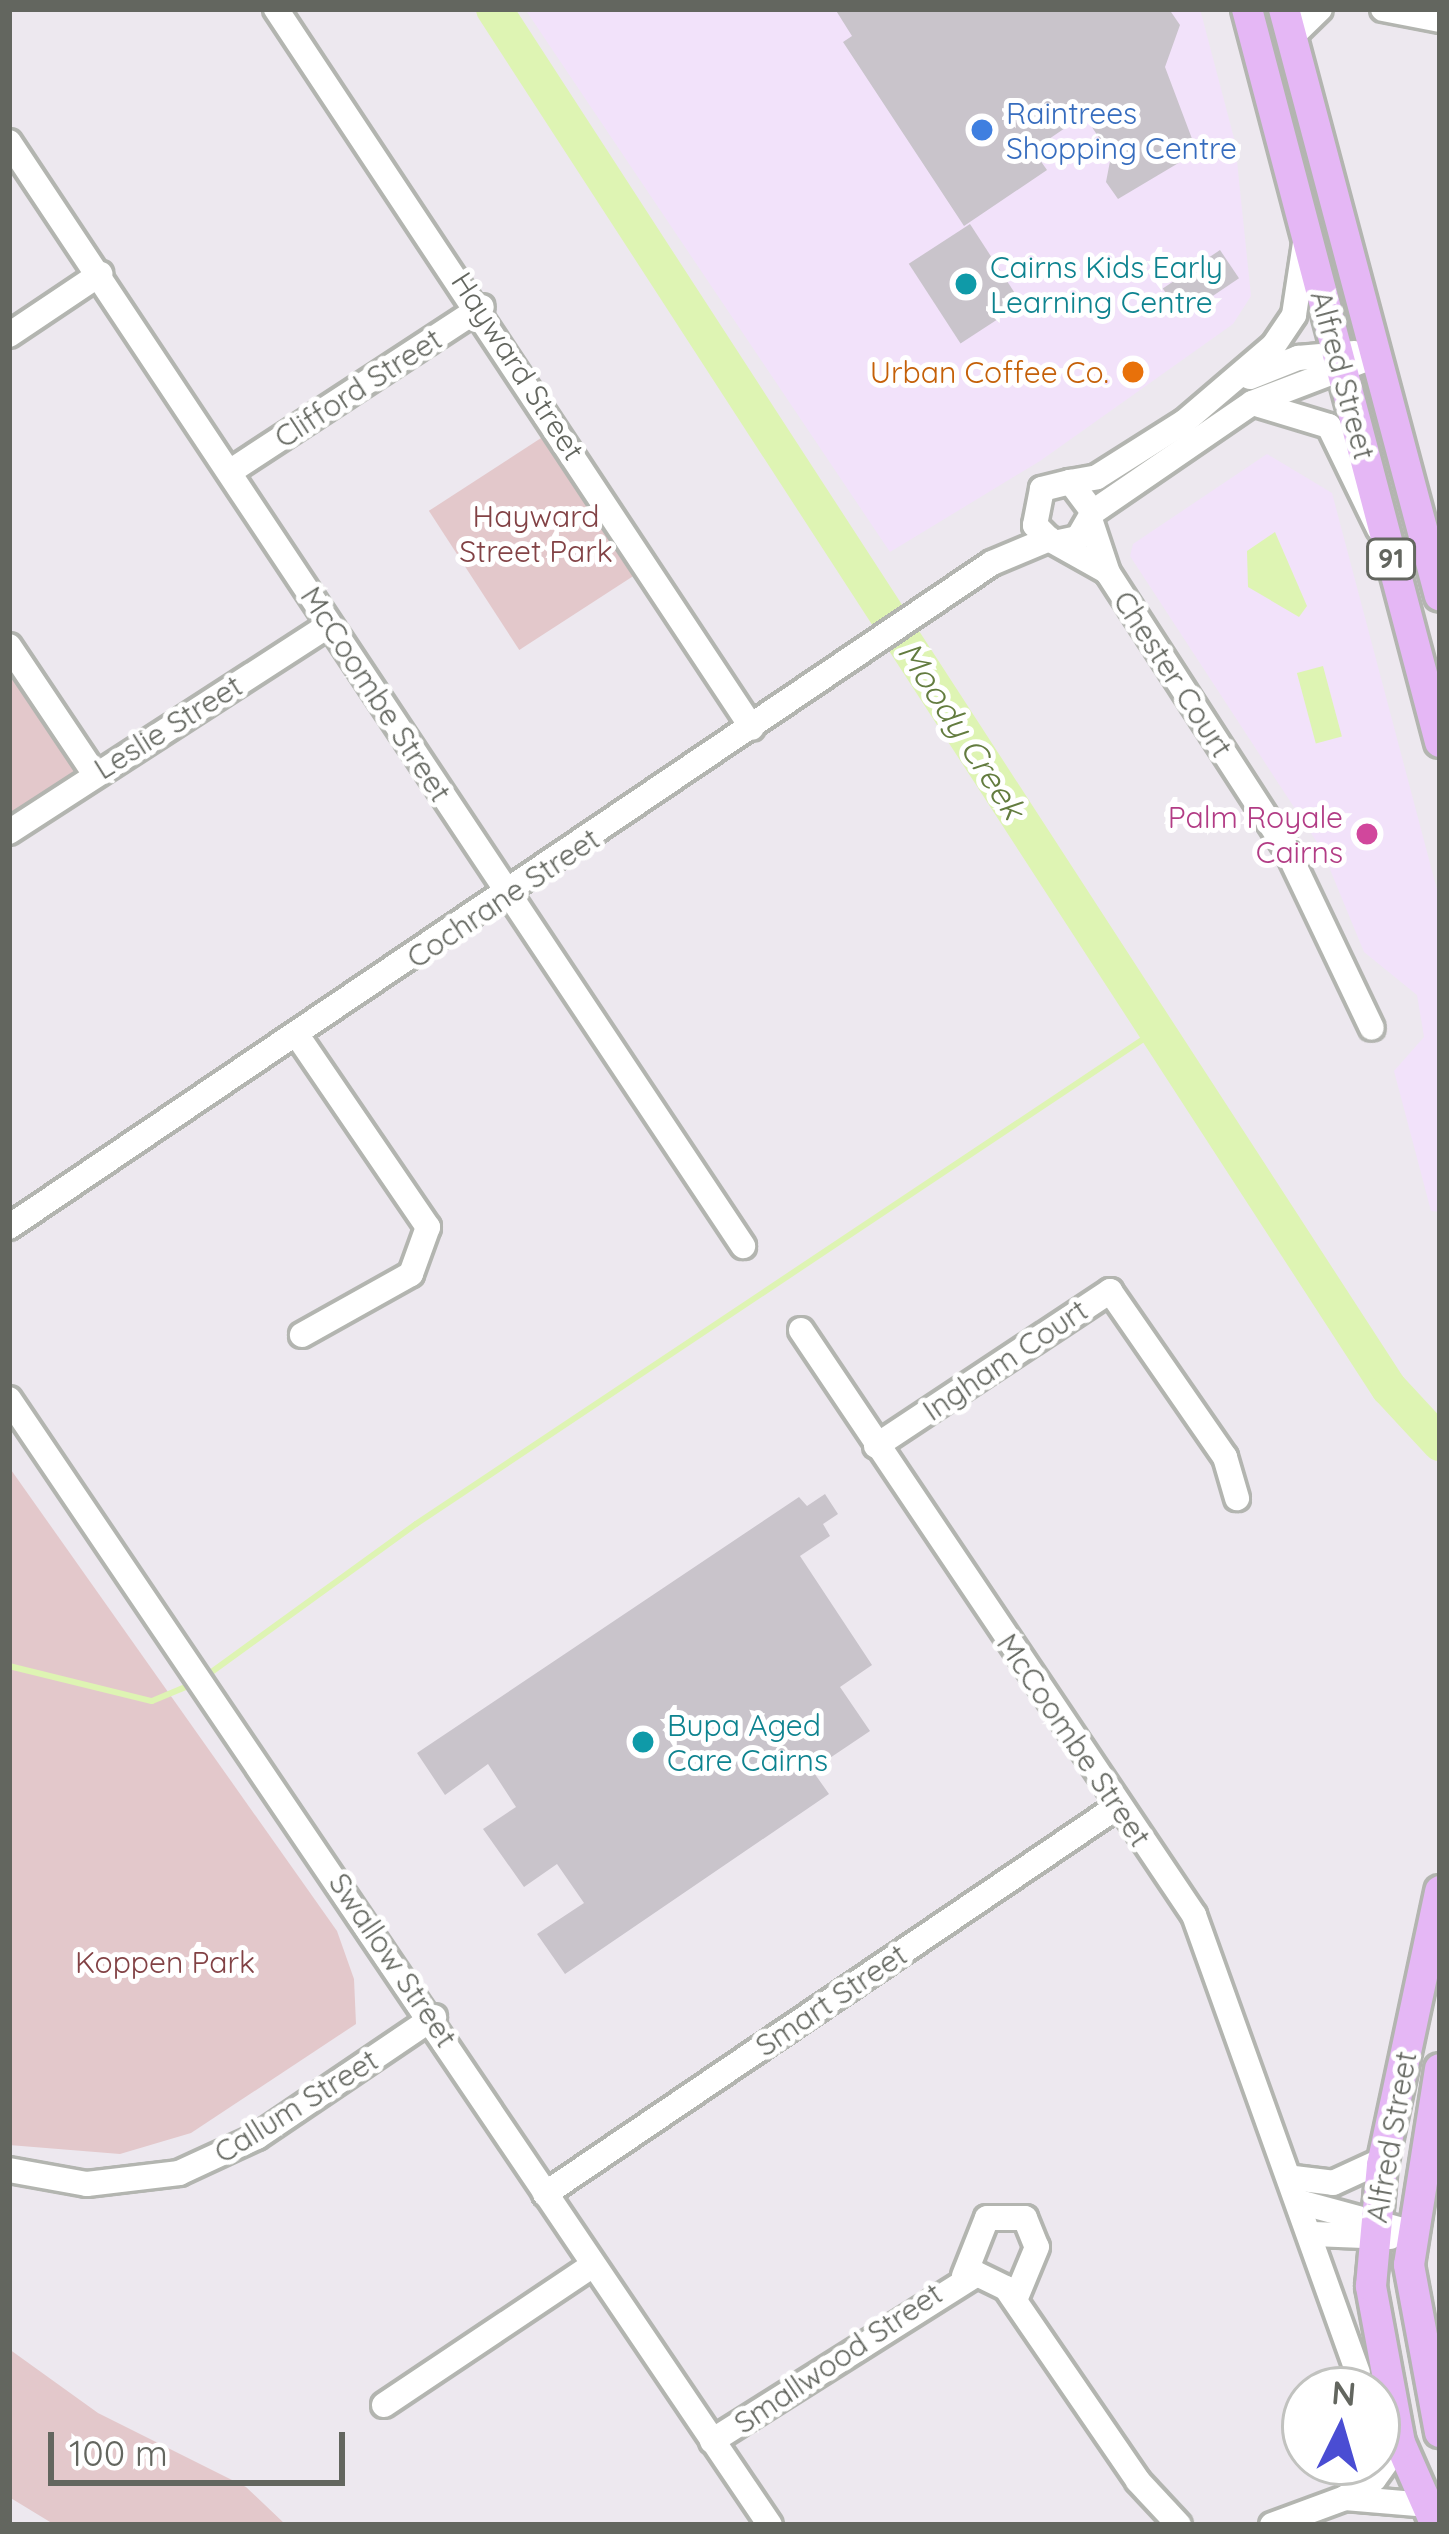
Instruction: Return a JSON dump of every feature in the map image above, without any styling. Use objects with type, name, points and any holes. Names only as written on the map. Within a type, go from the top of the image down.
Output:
[{"type":"main road","name":"Alfred Street","points":[[1247,9],[1440,742]]},
{"type":"main road","name":"Alfred Street","points":[[1288,23],[1440,596]]},
{"type":"main road","name":"Alfred Street","points":[[1373,2231],[1383,2160],[1440,1892]]},
{"type":"main road","name":"Alfred Street","points":[[1410,2232],[1440,2068]]},
{"type":"main road","points":[[1373,2231],[1375,2325],[1384,2366]]},
{"type":"main road","points":[[1410,2232],[1418,2350],[1440,2432]]},
{"type":"main road","points":[[1401,2445],[1431,2515]]},
{"type":"street","name":"Hayward Street","points":[[276,9],[482,307],[752,728]]},
{"type":"street","points":[[1288,23],[1320,9]]},
{"type":"street","points":[[1383,9],[1440,20]]},
{"type":"street","name":"McCoombe Street","points":[[9,142],[234,469],[329,626],[743,1246]]},
{"type":"street","points":[[1215,398],[1294,316],[1306,233]]},
{"type":"street","points":[[9,335],[100,274]]},
{"type":"street","name":"Clifford Street","points":[[234,469],[482,307]]},
{"type":"street","points":[[1108,573],[1054,540],[1032,506],[1042,489],[1097,476],[1215,398],[1276,366],[1375,356]]},
{"type":"street","points":[[1092,517],[1252,403],[1341,363]]},
{"type":"street","points":[[1252,403],[1329,425],[1386,542]]},
{"type":"street","points":[[1070,482],[1092,517],[1108,573]]},
{"type":"street","name":"Cochrane Street","points":[[9,1227],[298,1038],[752,728],[888,642],[992,563],[1032,506]]},
{"type":"street","name":"Cochrane Street","points":[[992,563],[1054,540],[1092,517]]},
{"type":"street","name":"Chester Court","points":[[1108,573],[1286,848],[1372,1028]]},
{"type":"street","name":"Leslie Street","points":[[9,832],[329,626]]},
{"type":"street","points":[[9,646],[94,773]]},
{"type":"street","points":[[298,1038],[428,1227],[411,1274],[302,1335]]},
{"type":"street","name":"Ingham Court","points":[[876,1446],[1110,1291],[1225,1457],[1237,1498]]},
{"type":"street","name":"McCoombe Street","points":[[800,1330],[1201,1930],[1303,2203],[1356,2366]]},
{"type":"street","name":"Swallow Street","points":[[9,1399],[434,2017],[545,2194],[765,2517]]},
{"type":"street","name":"Smart Street","points":[[545,2194],[1118,1806]]},
{"type":"street","name":"Callum Street","points":[[9,2170],[87,2184],[179,2174],[257,2137],[434,2017]]},
{"type":"street","points":[[1294,2178],[1333,2183],[1383,2160]]},
{"type":"street","points":[[1303,2203],[1373,2231]]},
{"type":"street","name":"Smallwood Street","points":[[712,2441],[964,2276],[987,2218],[1025,2218],[1037,2247],[1015,2300],[992,2279],[964,2276]]},
{"type":"street","points":[[1313,2234],[1410,2232]]},
{"type":"street","points":[[384,2405],[593,2265]]},
{"type":"street","points":[[1015,2300],[1138,2481],[1179,2525]]},
{"type":"street","points":[[1272,2525],[1345,2498],[1361,2486]]},
{"type":"street","points":[[1345,2498],[1431,2515]]},
{"type":"street","points":[[737,2525],[765,2517]]},
{"type":"shaded area","points":[[525,9],[1200,9],[1235,142],[1251,296],[1233,324],[1040,461],[890,552]]},
{"type":"shaded area","name":"Palm Royale Cairns","points":[[1267,454],[1332,493],[1440,901],[1440,1212],[1431,1211],[1394,1071],[1424,1037],[1417,995],[1364,952],[1322,850],[1130,556],[1133,544]]},
{"type":"shaded area","points":[[1275,532],[1307,606],[1299,617],[1248,587],[1247,551]]},
{"type":"shaded area","points":[[1323,666],[1342,737],[1316,744],[1297,673]]},
{"type":"green space","name":"Hayward Street Park","points":[[558,427],[648,566],[519,650],[429,511]]},
{"type":"green space","points":[[9,646],[94,773],[9,832]]},
{"type":"green space","name":"Koppen Park","points":[[9,1467],[337,1931],[354,1979],[356,2024],[191,2133],[120,2154],[9,2145]]},
{"type":"green space","points":[[9,2349],[98,2413],[246,2487],[286,2525],[55,2525],[9,2497]]},
{"type":"building","name":"Raintrees Shopping Centre","points":[[835,9],[1169,9],[1180,25],[1165,67],[1197,152],[1118,199],[1106,182],[1111,156],[1084,115],[1033,150],[1047,170],[964,226],[843,42],[852,36]]},
{"type":"building","name":"Cairns Kids Early Learning Centre","points":[[970,224],[1022,304],[961,343],[909,264]]},
{"type":"building","points":[[1220,250],[1239,278],[1182,317],[1163,289]]},
{"type":"building","name":"Bupa Aged Care Cairns","points":[[825,1494],[838,1514],[823,1524],[830,1536],[800,1556],[872,1665],[840,1687],[870,1731],[812,1770],[829,1794],[565,1974],[537,1934],[584,1903],[557,1864],[524,1887],[483,1829],[516,1807],[488,1764],[445,1795],[417,1753],[799,1497],[807,1506]]},
{"type":"waterway","name":"Moody Creek","points":[[494,9],[1389,1388],[1440,1443]]},
{"type":"waterway","points":[[206,1676],[416,1524],[1157,1030]]},
{"type":"waterway","points":[[9,1666],[152,1701],[195,1683]]},
{"type":"place","name":"Raintrees Shopping Centre","points":[[982,130]]},
{"type":"place","name":"Cairns Kids Early Learning Centre","points":[[966,284]]},
{"type":"place","name":"Urban Coffee Co.","points":[[1133,372]]},
{"type":"place","name":"Palm Royale Cairns","points":[[1367,834]]},
{"type":"place","name":"Bupa Aged Care Cairns","points":[[643,1742]]}]
